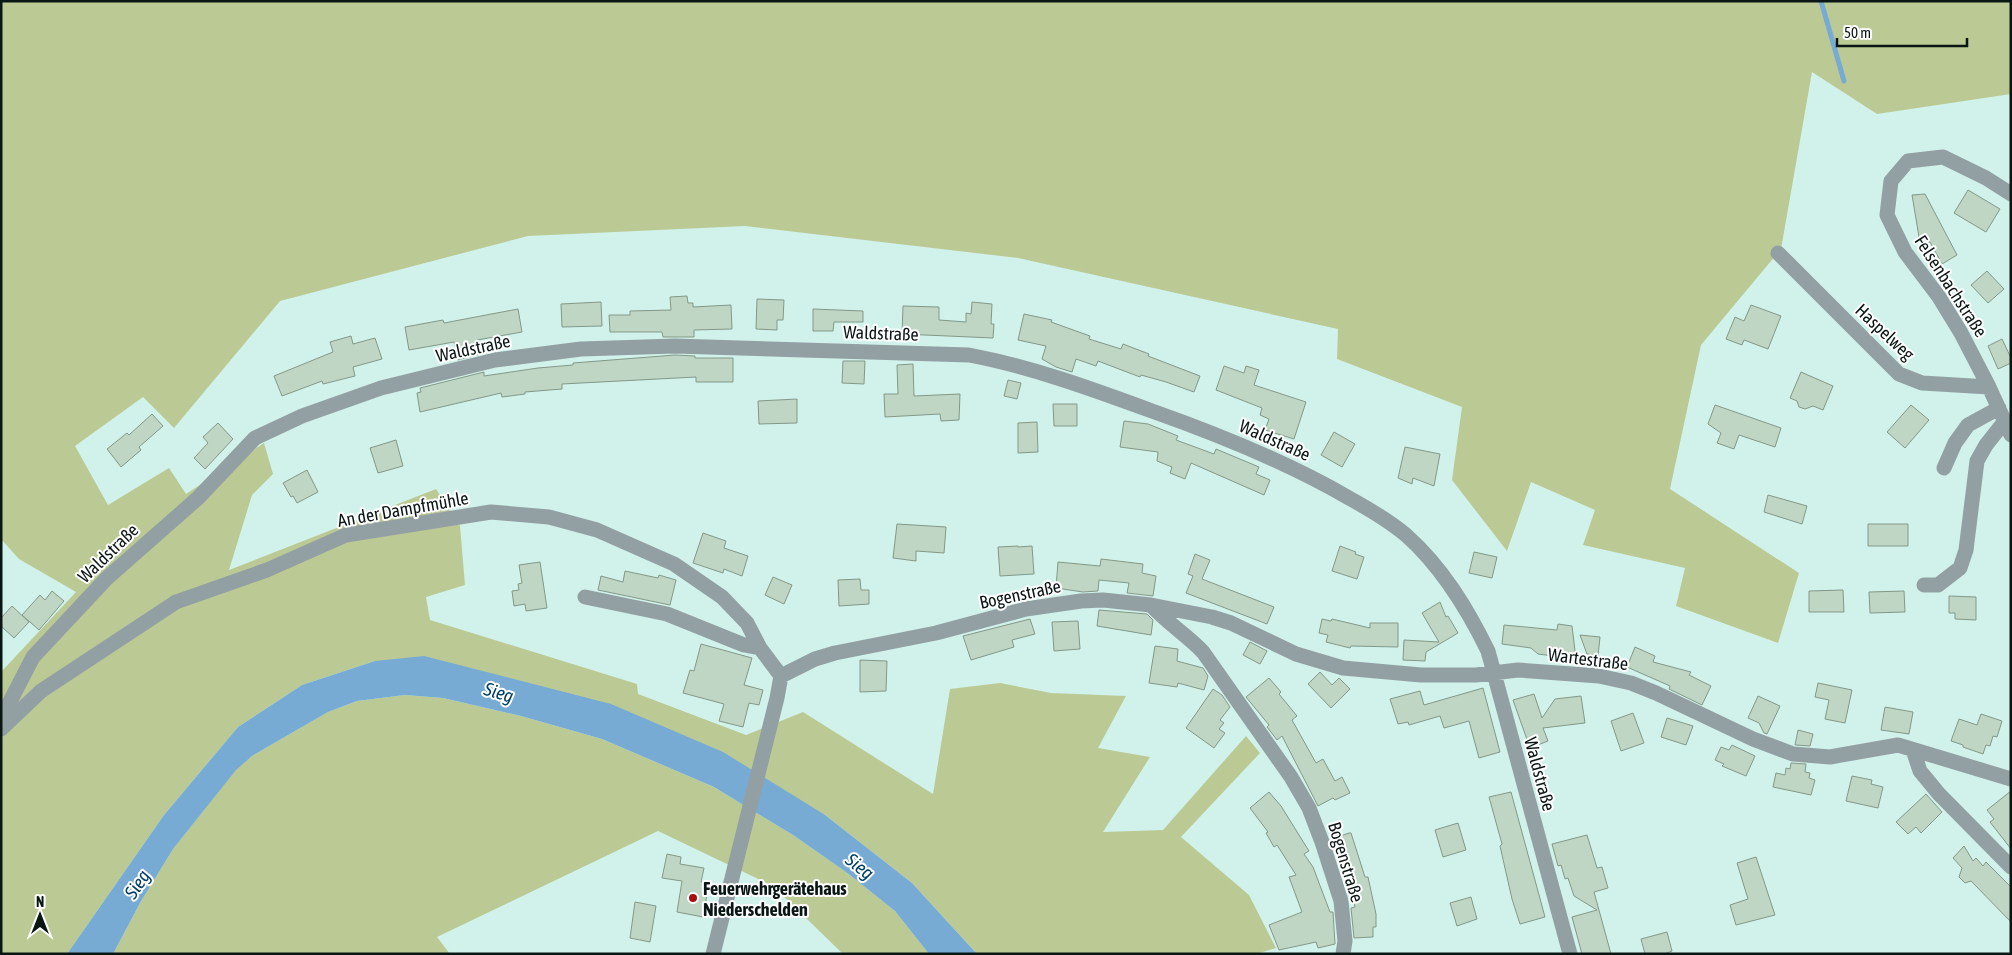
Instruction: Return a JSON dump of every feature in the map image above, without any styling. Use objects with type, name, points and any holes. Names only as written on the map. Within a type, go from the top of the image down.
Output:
[{"type":"street","name":"Felsenbachstraße","points":[[2005,422],[1961,333],[1940,297],[1905,252],[1887,216],[1891,181],[1908,161],[1943,157],[1986,178],[2011,194]]},
{"type":"street","name":"Haspelweg","points":[[1778,254],[1898,374],[1922,383],[1989,387]]},
{"type":"street","name":"Waldstraße","points":[[1,719],[33,657],[107,578],[198,498],[255,438],[302,416],[381,388],[495,360],[581,349],[675,346],[969,355],[1012,363],[1059,378],[1181,421],[1267,455],[1335,489],[1379,515],[1405,534],[1429,558],[1452,587],[1472,619],[1488,651],[1570,954]]},
{"type":"street","points":[[1944,468],[1954,443],[1968,425],[2005,422]]},
{"type":"street","points":[[1924,585],[1938,585],[1960,568],[1966,550],[1977,461],[1986,445],[2005,422]]},
{"type":"street","name":"An der Dampfmühle","points":[[1,729],[41,692],[176,602],[267,570],[346,534],[491,512],[549,517],[597,530],[674,564],[722,597],[747,623],[760,648],[781,676]]},
{"type":"street","points":[[585,597],[667,614],[689,621],[744,645],[760,648]]},
{"type":"street","name":"Bogenstraße","points":[[781,676],[814,659],[835,653],[928,635],[1026,608],[1103,600],[1151,605],[1204,652],[1290,777],[1308,808],[1325,849],[1341,901],[1345,941],[1343,954]]},
{"type":"street","name":"Wartestraße","points":[[1151,605],[1212,617],[1231,623],[1296,654],[1335,666],[1421,675],[1476,675],[1518,670],[1590,675],[1631,683],[1752,739],[1793,754],[1830,757],[1898,745],[2011,778]]},
{"type":"street","points":[[713,954],[778,698],[781,676]]},
{"type":"street","points":[[1913,750],[1920,771],[1939,794],[2011,867]]},
{"type":"green space","points":[[1,1],[2011,1],[2011,94],[1877,114],[1812,72],[1781,249],[1701,345],[1670,489],[1799,573],[1778,643],[1676,606],[1685,568],[1583,545],[1595,510],[1531,482],[1507,551],[1452,480],[1462,407],[1337,359],[1338,329],[1018,258],[745,226],[528,236],[280,301],[174,428],[143,397],[75,446],[108,505],[169,468],[186,494],[264,443],[273,474],[252,495],[229,570],[436,489],[460,526],[465,585],[426,597],[430,620],[637,684],[638,694],[746,735],[803,712],[933,794],[950,689],[1000,683],[1051,693],[1126,696],[1098,748],[1150,757],[1103,832],[1163,830],[1246,736],[1260,753],[1181,837],[1249,895],[1276,948],[1256,954],[977,954],[912,883],[825,815],[375,661],[302,685],[238,727],[164,815],[67,954],[1,954],[1,672],[76,592],[19,559],[1,539]]},
{"type":"green space","points":[[405,695],[443,698],[521,716],[602,739],[714,787],[793,835],[846,872],[895,911],[929,954],[843,954],[773,886],[658,831],[437,937],[450,954],[113,954],[140,903],[173,849],[236,769],[252,756],[328,712],[357,701]]},
{"type":"water","name":"Sieg","points":[[424,656],[611,704],[723,752],[825,815],[912,883],[977,954],[929,954],[895,911],[846,872],[793,835],[714,787],[602,739],[521,716],[443,698],[405,695],[357,701],[328,712],[252,756],[236,770],[173,849],[140,903],[113,954],[67,954],[164,815],[238,727],[302,685],[375,661]]},
{"type":"building","points":[[1968,190],[2000,209],[1986,232],[1954,213]]},
{"type":"building","points":[[1925,194],[1957,255],[1942,264],[1930,242],[1920,243],[1912,195]]},
{"type":"building","points":[[1987,271],[2004,289],[1988,303],[1971,285]]},
{"type":"building","points":[[687,296],[688,303],[693,303],[693,307],[731,305],[732,329],[694,330],[694,337],[663,337],[662,332],[610,332],[609,315],[630,315],[630,311],[671,310],[670,297]]},
{"type":"building","points":[[757,299],[784,300],[783,320],[777,320],[777,330],[756,329]]},
{"type":"building","points":[[601,302],[602,326],[562,327],[561,304]]},
{"type":"building","points":[[972,302],[992,304],[991,324],[994,324],[993,338],[902,334],[903,306],[939,307],[939,320],[966,322],[966,313],[971,314]]},
{"type":"building","points":[[1751,305],[1781,316],[1768,349],[1744,340],[1742,345],[1726,339],[1735,317],[1744,321]]},
{"type":"building","points":[[518,309],[522,332],[477,340],[480,354],[458,360],[454,342],[409,350],[405,327],[443,320],[444,323]]},
{"type":"building","points":[[813,309],[863,311],[863,322],[834,322],[833,331],[813,331]]},
{"type":"building","points":[[1024,314],[1052,320],[1051,322],[1090,336],[1089,339],[1121,349],[1123,344],[1200,376],[1194,392],[1141,375],[1140,377],[1098,361],[1096,366],[1076,359],[1072,372],[1056,367],[1042,359],[1046,346],[1018,340]]},
{"type":"building","points":[[351,336],[353,344],[375,338],[382,359],[353,367],[355,376],[323,384],[322,381],[282,396],[274,376],[333,352],[330,342]]},
{"type":"building","points":[[2002,339],[2011,358],[2011,363],[1998,369],[1988,346]]},
{"type":"building","points":[[675,355],[695,356],[695,358],[733,358],[733,382],[696,382],[696,377],[562,384],[562,389],[525,392],[525,394],[502,397],[501,393],[420,412],[417,393],[421,392],[420,388],[484,372],[484,376],[573,365],[573,363]]},
{"type":"building","points":[[843,361],[865,361],[864,384],[842,383]]},
{"type":"building","points":[[913,364],[914,396],[960,394],[959,420],[941,421],[940,414],[885,417],[884,394],[898,394],[897,365]]},
{"type":"building","points":[[1224,366],[1244,373],[1246,366],[1259,370],[1254,385],[1306,402],[1294,439],[1265,430],[1269,419],[1260,415],[1262,408],[1216,390]]},
{"type":"building","points":[[1801,372],[1833,386],[1823,410],[1813,406],[1805,409],[1799,407],[1797,401],[1790,398]]},
{"type":"building","points":[[1008,380],[1021,383],[1017,399],[1004,396]]},
{"type":"building","points":[[797,399],[797,423],[759,424],[758,401]]},
{"type":"building","points":[[1053,404],[1077,404],[1077,426],[1054,426]]},
{"type":"building","points":[[1715,405],[1781,428],[1775,447],[1739,435],[1734,449],[1717,443],[1721,433],[1708,424]]},
{"type":"building","points":[[1911,405],[1929,420],[1905,448],[1887,432]]},
{"type":"building","points":[[152,414],[163,426],[139,447],[141,450],[121,467],[107,449],[127,433],[129,435]]},
{"type":"building","points":[[1124,421],[1148,424],[1178,436],[1176,440],[1214,454],[1216,449],[1259,467],[1256,474],[1270,480],[1264,495],[1191,463],[1185,479],[1170,473],[1172,467],[1157,461],[1158,452],[1120,447]]},
{"type":"building","points":[[1037,422],[1038,452],[1018,453],[1018,423]]},
{"type":"building","points":[[218,423],[233,439],[205,469],[194,458],[208,443],[203,437]]},
{"type":"building","points":[[1334,432],[1355,444],[1342,467],[1321,455]]},
{"type":"building","points":[[396,440],[403,466],[378,473],[370,448]]},
{"type":"building","points":[[1405,447],[1440,454],[1434,486],[1413,478],[1412,484],[1398,478]]},
{"type":"building","points":[[307,470],[318,492],[297,503],[283,483]]},
{"type":"building","points":[[1768,495],[1807,506],[1802,524],[1764,512]]},
{"type":"building","points":[[897,524],[946,527],[944,553],[916,551],[916,561],[893,558]]},
{"type":"building","points":[[1868,524],[1908,524],[1908,546],[1868,546]]},
{"type":"building","points":[[703,533],[726,541],[724,548],[748,556],[742,576],[724,569],[723,573],[693,563]]},
{"type":"building","points":[[1032,546],[1034,574],[1000,576],[998,547]]},
{"type":"building","points":[[1340,546],[1364,557],[1357,579],[1332,571]]},
{"type":"building","points":[[1474,552],[1497,557],[1492,578],[1469,573]]},
{"type":"building","points":[[1195,554],[1210,560],[1202,579],[1274,607],[1267,624],[1186,593],[1193,576],[1188,574]]},
{"type":"building","points":[[1101,559],[1143,564],[1142,573],[1156,576],[1153,596],[1127,593],[1129,583],[1099,580],[1098,591],[1083,592],[1056,588],[1058,562],[1100,566]]},
{"type":"building","points":[[540,562],[547,608],[526,611],[525,604],[514,606],[512,591],[519,590],[518,584],[522,583],[519,565]]},
{"type":"building","points":[[625,571],[658,578],[659,575],[676,580],[670,605],[598,590],[601,576],[623,582]]},
{"type":"building","points":[[773,577],[792,585],[784,604],[765,595]]},
{"type":"building","points":[[860,579],[861,590],[869,590],[869,604],[839,606],[838,580]]},
{"type":"building","points":[[1843,590],[1844,612],[1809,612],[1809,591]]},
{"type":"building","points":[[52,591],[64,601],[39,630],[22,615],[40,595],[45,600]]},
{"type":"building","points":[[1904,591],[1905,612],[1870,613],[1869,592]]},
{"type":"building","points":[[1949,596],[1976,597],[1976,620],[1955,619],[1955,613],[1949,613]]},
{"type":"building","points":[[1440,602],[1446,617],[1448,616],[1458,633],[1426,652],[1425,661],[1403,660],[1404,640],[1439,642],[1422,613]]},
{"type":"building","points":[[12,606],[29,622],[14,638],[1,626],[1,618]]},
{"type":"building","points":[[1099,610],[1147,614],[1153,620],[1151,635],[1097,626]]},
{"type":"building","points":[[1030,619],[1035,634],[1012,640],[1014,647],[971,660],[963,636]]},
{"type":"building","points":[[1322,619],[1331,621],[1332,619],[1370,628],[1370,623],[1398,623],[1398,647],[1351,646],[1350,648],[1326,642],[1328,635],[1319,633]]},
{"type":"building","points":[[1078,621],[1080,649],[1054,651],[1052,622]]},
{"type":"building","points":[[1558,624],[1572,626],[1576,659],[1538,654],[1531,648],[1502,644],[1504,625],[1557,630]]},
{"type":"building","points":[[1580,635],[1600,637],[1598,656],[1587,654]]},
{"type":"building","points":[[1250,642],[1267,651],[1260,664],[1243,655]]},
{"type":"building","points":[[701,644],[752,658],[744,685],[763,690],[759,705],[749,703],[743,727],[719,721],[724,704],[683,693],[690,670],[694,671]]},
{"type":"building","points":[[1155,646],[1178,649],[1177,661],[1203,668],[1208,676],[1204,690],[1178,683],[1177,687],[1149,683]]},
{"type":"building","points":[[1635,647],[1655,656],[1653,662],[1691,672],[1689,675],[1711,686],[1702,705],[1669,689],[1670,686],[1627,667]]},
{"type":"building","points":[[860,660],[887,661],[886,691],[860,692]]},
{"type":"building","points":[[1320,672],[1332,685],[1339,678],[1350,689],[1331,708],[1308,684]]},
{"type":"building","points":[[1269,678],[1297,716],[1292,720],[1316,763],[1323,759],[1335,781],[1342,777],[1350,793],[1335,800],[1333,798],[1318,806],[1282,736],[1277,740],[1267,727],[1269,725],[1246,697]]},
{"type":"building","points":[[1818,683],[1852,690],[1845,723],[1825,719],[1829,700],[1815,697]]},
{"type":"building","points":[[1483,688],[1500,752],[1479,758],[1469,721],[1444,728],[1440,716],[1409,725],[1408,722],[1398,724],[1390,699],[1420,691],[1424,705]]},
{"type":"building","points":[[1213,689],[1222,695],[1230,707],[1220,720],[1224,723],[1219,729],[1225,733],[1214,748],[1186,728]]},
{"type":"building","points":[[1534,694],[1542,718],[1555,699],[1581,696],[1585,723],[1543,728],[1548,741],[1530,748],[1513,700]]},
{"type":"building","points":[[1758,696],[1780,706],[1767,734],[1764,733],[1759,723],[1748,718]]},
{"type":"building","points":[[1885,707],[1913,712],[1909,734],[1881,730]]},
{"type":"building","points":[[1633,713],[1644,743],[1621,751],[1611,721]]},
{"type":"building","points":[[1981,714],[2002,721],[1997,737],[1993,736],[1990,746],[1986,745],[1983,754],[1951,741],[1959,719],[1977,725]]},
{"type":"building","points":[[1667,718],[1693,726],[1686,745],[1661,737]]},
{"type":"building","points":[[1798,730],[1813,734],[1810,746],[1795,745]]},
{"type":"building","points":[[1732,745],[1755,756],[1746,776],[1722,766],[1724,764],[1715,760],[1721,747],[1729,750]]},
{"type":"building","points":[[1791,763],[1806,764],[1805,772],[1810,773],[1809,778],[1815,780],[1811,795],[1773,787],[1776,773],[1785,775],[1786,768],[1790,769]]},
{"type":"building","points":[[1852,776],[1872,780],[1871,784],[1883,787],[1878,808],[1846,801]]},
{"type":"building","points":[[2011,791],[2011,849],[1990,822],[1994,819],[1987,810]]},
{"type":"building","points":[[1269,792],[1281,806],[1309,851],[1304,854],[1313,867],[1330,912],[1333,912],[1335,944],[1318,948],[1316,942],[1279,950],[1269,925],[1302,912],[1289,877],[1296,875],[1277,845],[1274,847],[1266,833],[1268,832],[1250,808]]},
{"type":"building","points":[[1511,792],[1545,917],[1520,924],[1512,899],[1500,846],[1502,844],[1489,797]]},
{"type":"building","points":[[1926,794],[1942,812],[1921,833],[1916,827],[1908,834],[1896,822]]},
{"type":"building","points":[[1458,823],[1466,850],[1443,857],[1435,830]]},
{"type":"building","points":[[1351,833],[1365,877],[1368,877],[1376,914],[1376,927],[1373,927],[1373,937],[1354,938],[1351,908],[1355,907],[1335,838]]},
{"type":"building","points":[[1587,835],[1597,868],[1602,867],[1608,888],[1594,892],[1611,954],[1582,954],[1572,917],[1597,910],[1574,896],[1568,878],[1565,879],[1561,865],[1558,866],[1552,844]]},
{"type":"building","points":[[1964,846],[1973,861],[1976,858],[1983,866],[1986,862],[2011,887],[2011,922],[1971,881],[1965,883],[1959,877],[1962,868],[1953,858]]},
{"type":"building","name":"Feuerwehrgerätehaus Niederschelden","points":[[667,854],[681,857],[680,864],[704,868],[701,882],[709,883],[703,917],[677,912],[682,881],[662,878]]},
{"type":"building","points":[[1756,857],[1775,915],[1736,925],[1730,905],[1748,899],[1737,863]]},
{"type":"building","points":[[1471,897],[1477,919],[1457,926],[1450,903]]},
{"type":"building","points":[[635,902],[656,906],[650,942],[630,938]]},
{"type":"building","points":[[1667,932],[1672,951],[1664,954],[1645,954],[1641,939]]},
{"type":"waterway","points":[[1821,1],[1844,81]]},
{"type":"place","name":"Feuerwehrgerätehaus Niederschelden","points":[[693,898]]}]
